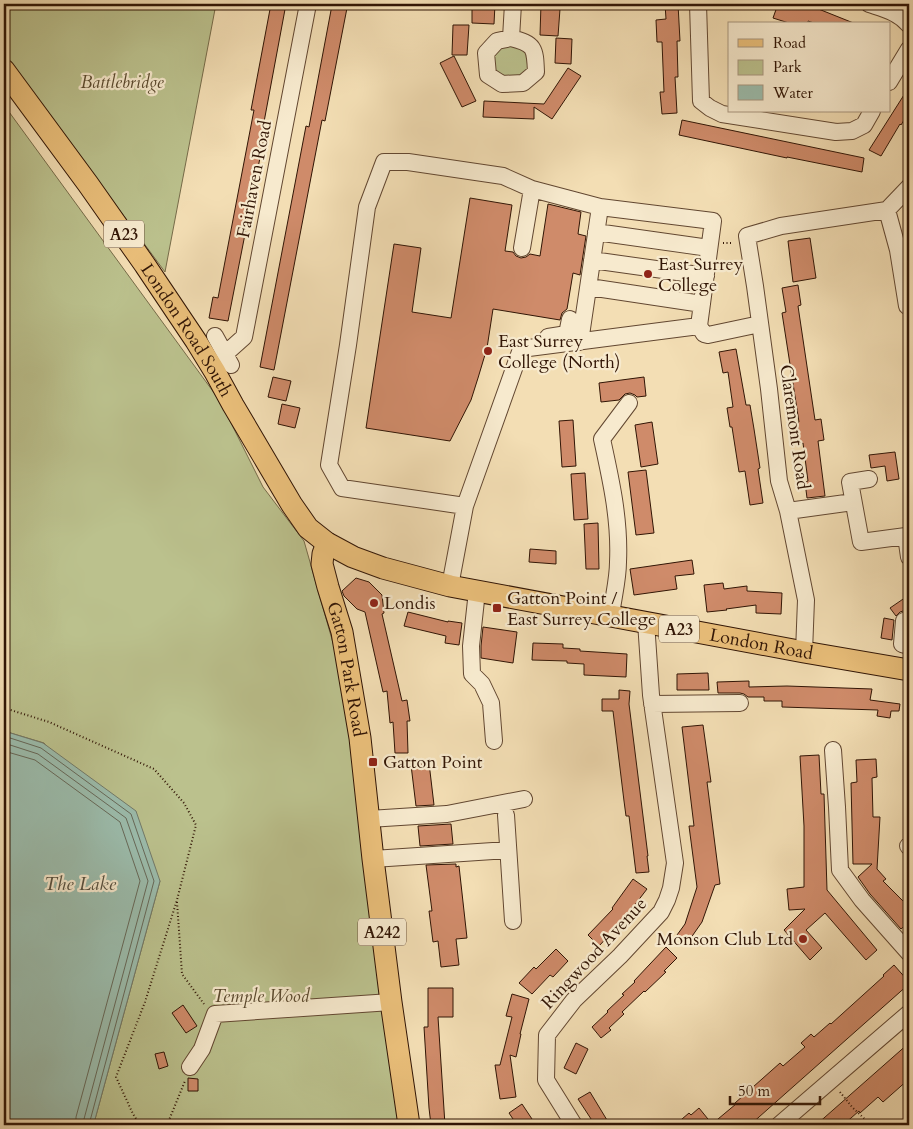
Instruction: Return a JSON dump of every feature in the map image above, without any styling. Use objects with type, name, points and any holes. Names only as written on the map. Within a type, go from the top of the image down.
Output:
[{"type":"main road","name":"London Road South","points":[[4,70],[88,184],[196,341],[292,505],[308,528],[327,543]]},
{"type":"main road","name":"London Road","points":[[327,543],[353,557],[375,565],[450,586],[909,670]]},
{"type":"main road","name":"Gatton Park Road","points":[[327,543],[322,564],[342,632],[360,738],[391,1002],[409,1125]]},
{"type":"street","name":"Fairhaven Road","points":[[215,336],[228,360],[244,337],[308,4]]},
{"type":"street","points":[[511,38],[513,4]]},
{"type":"street","points":[[698,4],[701,100],[710,108],[722,114],[836,132],[852,131],[864,125],[871,112]]},
{"type":"street","points":[[869,4],[896,13],[909,25]]},
{"type":"street","points":[[890,80],[909,49]]},
{"type":"street","points":[[465,506],[342,488],[329,464],[367,207],[384,162],[408,162],[503,176],[532,189],[600,207],[713,221],[699,326],[704,334],[708,335],[760,324]]},
{"type":"street","points":[[748,240],[781,226],[887,210],[909,186]]},
{"type":"street","points":[[522,248],[532,189]]},
{"type":"street","points":[[580,342],[600,207]]},
{"type":"street","points":[[887,210],[898,250],[907,306]]},
{"type":"street","points":[[596,232],[710,246]]},
{"type":"street","name":"Claremont Road","points":[[748,240],[756,286],[779,481],[788,512],[806,600],[804,652]]},
{"type":"street","points":[[592,260],[706,276]]},
{"type":"street","points":[[589,288],[702,304]]},
{"type":"street","points":[[450,586],[465,506],[521,348],[521,340],[567,334],[570,319]]},
{"type":"street","points":[[521,348],[699,326]]},
{"type":"street","points":[[610,616],[618,564],[618,531],[612,484],[602,439],[630,403]]},
{"type":"street","points":[[868,480],[850,482],[861,542],[906,536],[909,557]]},
{"type":"street","points":[[788,512],[853,502]]},
{"type":"street","points":[[477,591],[471,646],[472,674],[482,684],[491,703],[494,740]]},
{"type":"street","points":[[909,618],[904,621],[902,644],[909,646]]},
{"type":"street","name":"Ringwood Avenue","points":[[574,1125],[546,1080],[547,1035],[574,1000],[620,956],[661,912],[667,900],[674,876],[675,863],[652,704],[646,622]]},
{"type":"street","points":[[652,704],[740,704]]},
{"type":"street","points":[[833,750],[840,870],[862,900],[909,953]]},
{"type":"street","points":[[369,819],[448,814],[524,799]]},
{"type":"street","points":[[506,816],[513,921]]},
{"type":"street","points":[[373,859],[508,850]]},
{"type":"street","points":[[190,1067],[202,1049],[215,1014],[391,1002]]},
{"type":"street","points":[[779,1125],[909,1013]]},
{"type":"path","points":[[710,246],[738,244],[748,240]]},
{"type":"path","points":[[4,708],[49,722],[154,769],[184,803],[196,825],[177,900],[146,1002],[116,1077],[140,1125]]},
{"type":"path","points":[[177,900],[182,974],[202,1003],[215,1014]]},
{"type":"path","points":[[167,1125],[190,1067]]},
{"type":"path","points":[[831,1081],[852,1107],[871,1125]]},
{"type":"green space","name":"Battlebridge","points":[[4,4],[216,4],[165,272],[4,53]]},
{"type":"green space","points":[[513,45],[527,53],[529,65],[527,70],[519,79],[498,77],[492,58],[497,49]]},
{"type":"green space","name":"Temple Wood","points":[[4,105],[220,401],[263,487],[304,541],[360,738],[409,1125],[98,1125],[94,1123],[160,881],[44,743],[4,731]]},
{"type":"water","name":"The Lake","points":[[4,731],[43,743],[136,811],[160,881],[94,1123],[98,1125],[4,1125]]},
{"type":"building","points":[[271,4],[286,4],[264,122],[267,122],[228,321],[209,318],[213,297],[218,298],[254,110],[251,110]]},
{"type":"building","points":[[472,4],[495,4],[494,24],[472,23]]},
{"type":"building","points":[[541,4],[553,4],[553,8],[560,9],[558,36],[540,35]]},
{"type":"building","points":[[665,4],[678,4],[680,41],[677,41],[678,77],[675,77],[677,113],[662,114],[660,92],[664,92],[662,42],[657,42],[656,20],[666,19]]},
{"type":"building","points":[[778,4],[806,4],[851,22],[786,22],[773,18]]},
{"type":"building","points":[[332,5],[347,8],[325,121],[322,120],[274,370],[260,367],[306,126],[309,127]]},
{"type":"building","points":[[453,25],[469,25],[467,55],[452,55]]},
{"type":"building","points":[[556,38],[572,39],[571,64],[555,63]]},
{"type":"building","points":[[454,56],[476,101],[462,107],[440,63]]},
{"type":"building","points":[[568,68],[581,76],[552,119],[534,107],[534,119],[483,117],[484,101],[544,104]]},
{"type":"building","points":[[909,87],[909,112],[901,125],[881,156],[869,150]]},
{"type":"building","points":[[682,120],[864,158],[862,172],[679,135]]},
{"type":"building","points":[[470,198],[512,205],[505,251],[513,252],[521,258],[530,254],[540,256],[548,204],[581,212],[578,234],[586,236],[580,275],[573,273],[567,309],[562,313],[560,320],[493,309],[487,348],[471,400],[450,441],[366,428],[394,244],[421,248],[412,312],[451,318]]},
{"type":"building","points":[[810,238],[816,278],[793,282],[788,241]]},
{"type":"building","points":[[798,285],[801,305],[798,306],[815,420],[821,419],[824,440],[818,441],[825,496],[807,498],[805,482],[808,481],[803,443],[800,444],[797,423],[799,422],[782,313],[786,312],[782,288]]},
{"type":"building","points":[[736,349],[746,405],[750,405],[760,468],[758,469],[763,503],[750,505],[745,471],[739,472],[732,427],[730,427],[727,408],[733,407],[728,372],[723,373],[719,352]]},
{"type":"building","points":[[273,377],[291,381],[286,401],[268,397]]},
{"type":"building","points":[[644,377],[646,396],[637,397],[630,393],[625,394],[619,400],[601,402],[599,383]]},
{"type":"building","points":[[282,404],[300,408],[295,428],[278,424]]},
{"type":"building","points":[[573,420],[576,466],[562,467],[559,421]]},
{"type":"building","points":[[652,422],[658,464],[641,467],[635,425]]},
{"type":"building","points":[[895,452],[899,479],[887,481],[885,466],[871,468],[869,455]]},
{"type":"building","points":[[646,470],[654,533],[636,535],[628,472]]},
{"type":"building","points":[[585,473],[588,519],[574,520],[571,474]]},
{"type":"building","points":[[598,523],[599,569],[586,569],[584,524]]},
{"type":"building","points":[[530,549],[556,551],[556,564],[529,562]]},
{"type":"building","points":[[692,560],[694,574],[675,576],[677,589],[634,595],[630,569]]},
{"type":"building","points":[[356,578],[369,582],[382,595],[384,613],[382,614],[402,701],[407,700],[410,721],[407,721],[408,753],[395,753],[393,722],[390,723],[387,691],[383,692],[365,612],[357,609],[344,596],[342,591]]},
{"type":"building","points":[[723,583],[724,589],[747,586],[747,591],[782,593],[781,614],[756,613],[756,605],[707,612],[704,585]]},
{"type":"building","points":[[909,595],[909,609],[900,612],[896,616],[890,608]]},
{"type":"building","points":[[408,612],[448,622],[462,623],[459,645],[445,643],[446,636],[404,626]]},
{"type":"building","points":[[884,618],[894,620],[892,640],[881,638]]},
{"type":"building","points":[[483,627],[517,632],[513,663],[481,658]]},
{"type":"building","points":[[533,643],[563,644],[563,648],[580,649],[580,651],[627,654],[626,677],[584,675],[584,664],[567,663],[567,661],[532,660]]},
{"type":"building","points":[[708,673],[709,690],[677,690],[677,674]]},
{"type":"building","points":[[749,681],[749,687],[787,686],[872,689],[870,700],[900,704],[899,711],[891,711],[890,718],[877,716],[878,710],[782,707],[782,701],[764,701],[764,697],[748,697],[740,693],[718,693],[717,682]]},
{"type":"building","points":[[619,690],[630,691],[629,704],[649,872],[636,873],[629,816],[626,816],[613,711],[602,711],[602,699],[619,699]]},
{"type":"building","points":[[703,725],[711,782],[707,782],[720,884],[715,885],[702,922],[688,942],[677,935],[685,924],[697,887],[689,826],[694,826],[682,727]]},
{"type":"building","points":[[819,755],[821,794],[824,794],[827,890],[877,950],[866,960],[825,913],[806,930],[822,948],[810,960],[784,930],[805,909],[789,910],[787,889],[804,887],[804,826],[800,756]]},
{"type":"building","points":[[876,759],[877,777],[872,778],[873,817],[880,817],[877,869],[886,879],[883,881],[909,907],[909,922],[901,929],[870,894],[858,877],[872,864],[853,864],[851,783],[857,782],[856,760]]},
{"type":"building","points":[[429,763],[434,805],[416,806],[411,765]]},
{"type":"building","points":[[451,824],[453,844],[420,846],[418,826]]},
{"type":"building","points":[[456,864],[456,867],[459,866],[467,938],[456,939],[459,965],[441,967],[438,941],[433,942],[429,911],[432,911],[426,865]]},
{"type":"building","points":[[633,879],[647,889],[629,910],[626,917],[599,946],[588,935],[613,909]]},
{"type":"building","points":[[666,947],[677,958],[664,971],[666,972],[622,1012],[624,1014],[609,1028],[611,1030],[601,1038],[592,1027],[624,995],[622,994]]},
{"type":"building","points":[[556,949],[568,961],[553,977],[550,975],[532,994],[519,983],[534,967],[536,969]]},
{"type":"building","points":[[894,965],[909,984],[750,1125],[675,1125],[689,1113],[691,1115],[699,1108],[712,1124],[780,1063],[783,1066],[805,1047],[801,1043],[811,1034],[814,1037],[831,1024]]},
{"type":"building","points":[[428,988],[453,988],[453,1017],[438,1017],[445,1125],[431,1125],[424,1027],[428,1027]]},
{"type":"building","points":[[512,994],[529,999],[516,1057],[510,1055],[516,1097],[500,1099],[495,1065],[500,1065],[512,1017],[506,1016]]},
{"type":"building","points":[[183,1005],[197,1026],[186,1033],[172,1013]]},
{"type":"building","points":[[576,1043],[588,1049],[576,1074],[564,1068]]},
{"type":"building","points":[[909,1043],[909,1079],[883,1102],[878,1097],[843,1125],[816,1125]]},
{"type":"building","points":[[164,1052],[168,1066],[159,1069],[155,1054]]},
{"type":"building","points":[[188,1078],[198,1079],[198,1091],[188,1091]]},
{"type":"building","points":[[590,1092],[610,1125],[595,1125],[578,1099]]},
{"type":"building","points":[[522,1104],[536,1125],[517,1125],[509,1113]]},
{"type":"place","name":"East Surrey College","points":[[648,274]]},
{"type":"place","name":"East Surrey College (North)","points":[[488,351]]},
{"type":"place","name":"Londis","points":[[374,603]]},
{"type":"place","name":"Gatton Point / East Surrey College","points":[[497,608]]},
{"type":"place","name":"Gatton Point","points":[[373,762]]},
{"type":"place","name":"Monson Club Ltd","points":[[803,939]]}]
